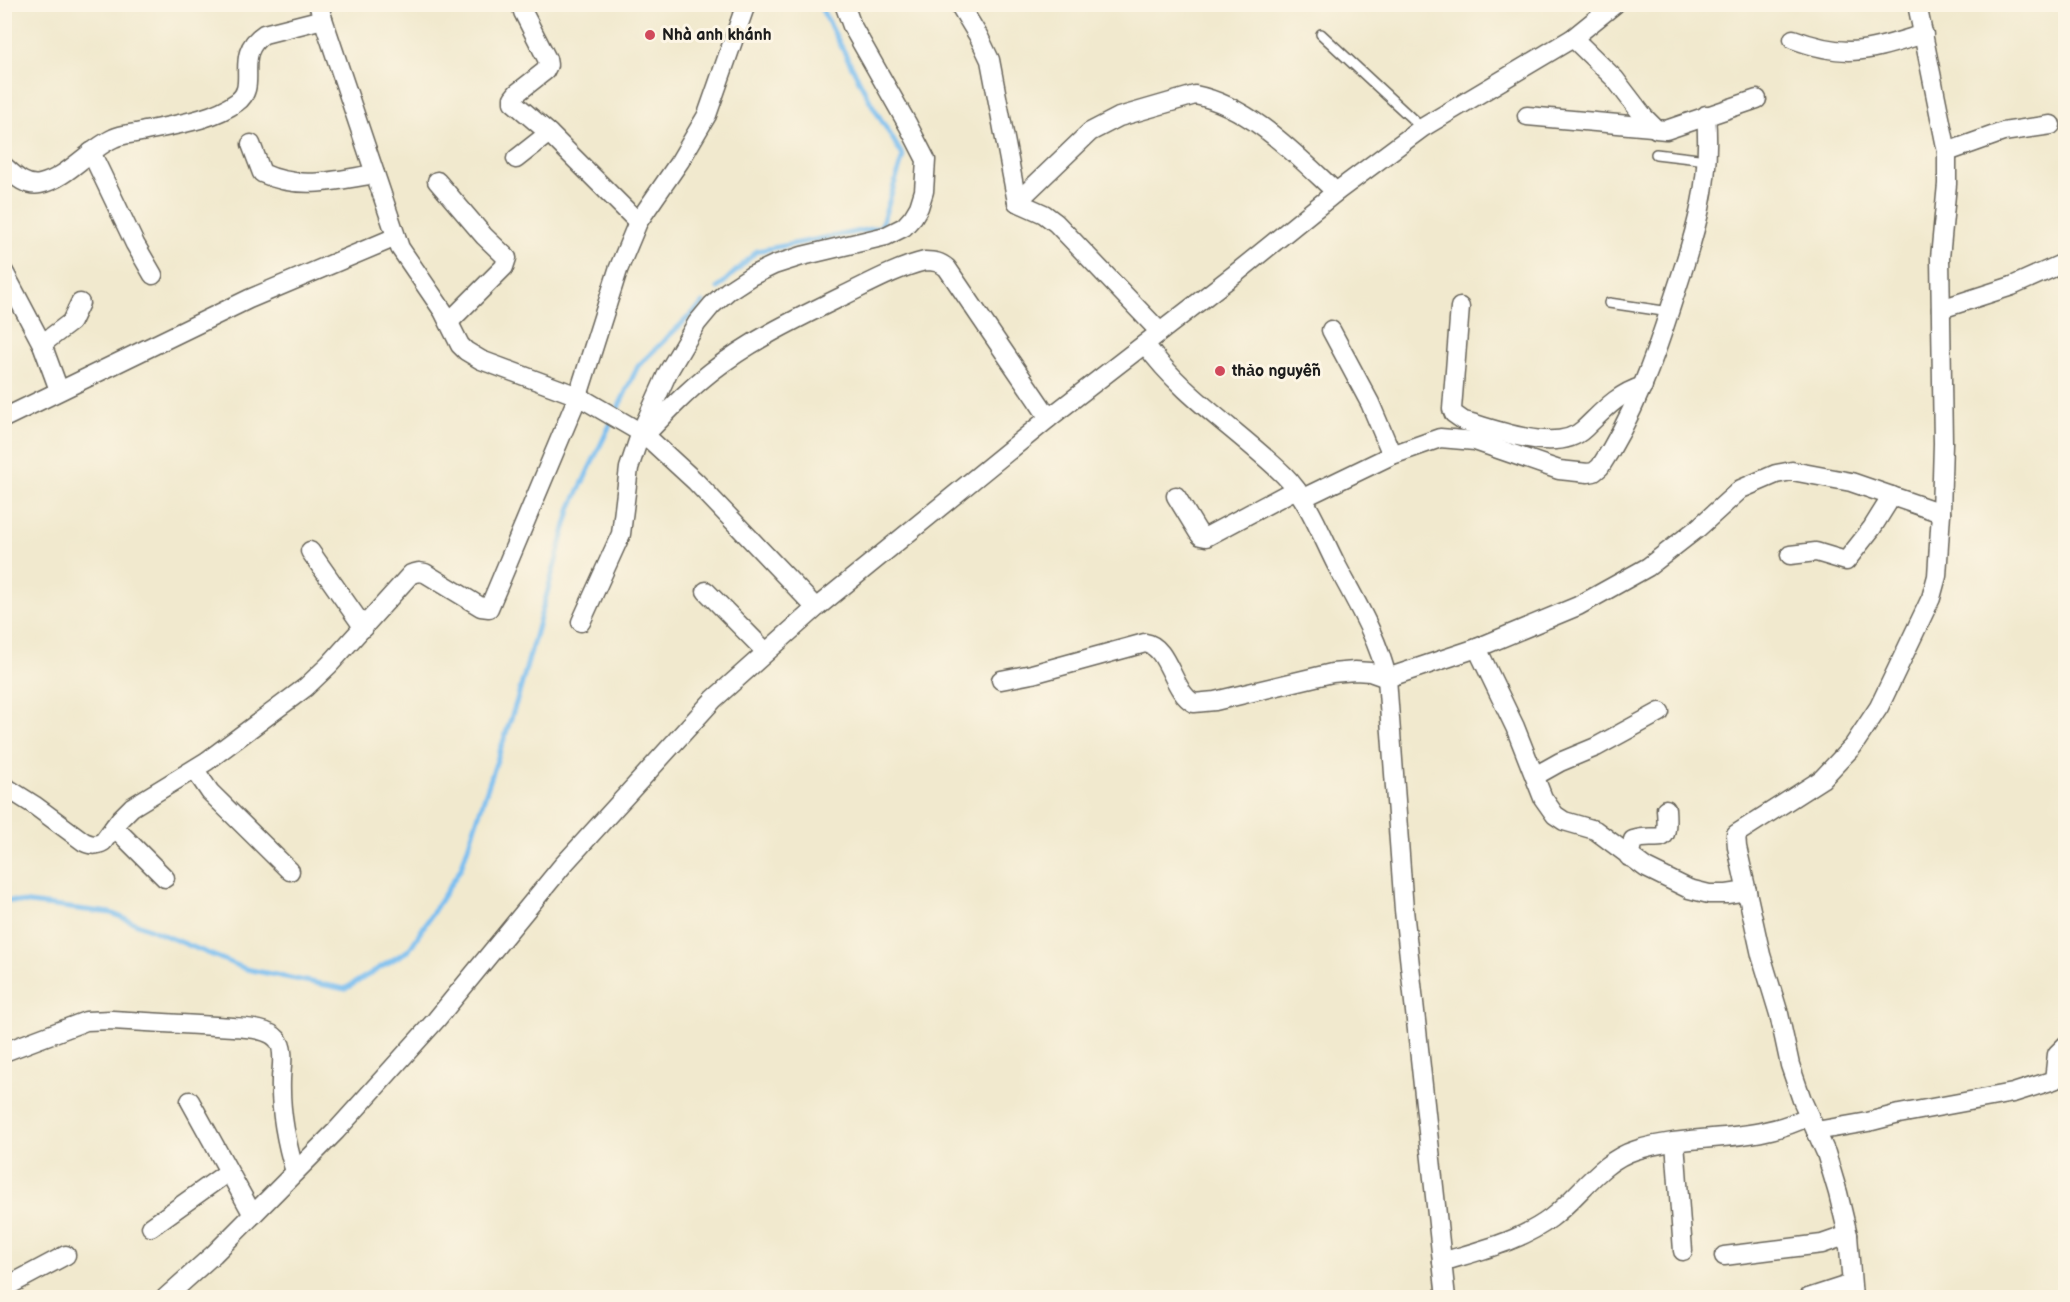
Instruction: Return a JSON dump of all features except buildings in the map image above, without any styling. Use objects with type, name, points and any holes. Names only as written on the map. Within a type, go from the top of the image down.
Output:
[{"type":"street","points":[[4,786],[34,805],[73,835],[91,845],[103,842],[132,807],[195,770],[306,687],[364,628],[408,577],[420,572],[425,573],[484,609],[489,608],[585,400],[618,270],[638,222],[707,116],[746,4]]},
{"type":"street","points":[[581,622],[621,534],[629,468],[638,430],[683,344],[712,305],[751,276],[774,265],[886,236],[904,227],[919,207],[924,191],[926,160],[852,26],[844,4]]},
{"type":"street","points":[[959,4],[980,37],[990,60],[1017,202]]},
{"type":"street","points":[[165,1298],[214,1254],[336,1131],[436,1020],[563,865],[714,699],[766,652],[816,608],[1048,418],[1336,192],[1422,128],[1573,38],[1615,4]]},
{"type":"street","points":[[1808,1298],[1852,1291],[1848,1235],[1826,1153],[1802,1100],[1790,1065],[1779,1014],[1761,955],[1737,847],[1737,834],[1822,778],[1853,746],[1879,707],[1931,598],[1937,576],[1943,443],[1940,258],[1947,184],[1947,152],[1917,4]]},
{"type":"street","points":[[4,166],[22,181],[39,184],[60,175],[91,152],[120,135],[201,118],[237,102],[247,88],[248,54],[250,47],[258,38],[321,12],[396,237],[449,322],[460,345],[472,355],[585,400],[638,430],[696,482],[816,608]]},
{"type":"street","points":[[522,12],[548,65],[545,71],[517,93],[513,102],[549,133],[638,222]]},
{"type":"street","points":[[1793,39],[1826,50],[1857,52],[1924,34]]},
{"type":"street","points":[[1573,38],[1615,78],[1652,127]]},
{"type":"street","points":[[1017,202],[1090,132],[1119,117],[1195,94],[1206,97],[1257,123],[1336,192]]},
{"type":"street","points":[[1527,116],[1652,127],[1660,131],[1757,99]]},
{"type":"street","points":[[1176,496],[1198,532],[1201,536],[1206,537],[1300,494],[1429,440],[1449,437],[1494,446],[1559,470],[1594,472],[1606,458],[1643,386],[1696,230],[1708,160],[1706,115]]},
{"type":"street","points":[[1947,152],[2003,132],[2051,125]]},
{"type":"street","points":[[516,159],[549,133]]},
{"type":"street","points":[[251,144],[262,173],[288,181],[312,184],[375,174]]},
{"type":"street","points":[[91,152],[130,235],[153,275]]},
{"type":"street","points":[[437,181],[484,236],[507,258],[504,267],[449,322]]},
{"type":"street","points":[[1017,202],[1044,214],[1061,228],[1160,332]]},
{"type":"street","points":[[4,418],[249,299],[396,237]]},
{"type":"street","points":[[638,430],[711,371],[751,344],[872,282],[925,261],[942,263],[947,268],[1048,418]]},
{"type":"street","points":[[1941,309],[2012,286],[2066,262]]},
{"type":"street","points":[[4,272],[42,344],[59,390]]},
{"type":"street","points":[[42,344],[71,322],[80,303]]},
{"type":"street","points":[[1460,307],[1452,409],[1454,414],[1464,421],[1531,438],[1561,441],[1576,436],[1622,394],[1643,386]]},
{"type":"street","points":[[1331,330],[1370,403],[1392,456]]},
{"type":"street","points":[[1145,344],[1177,383],[1263,455],[1300,494],[1358,604],[1380,653],[1387,678],[1404,910],[1446,1298]]},
{"type":"street","points":[[1001,680],[1032,674],[1145,643],[1157,648],[1185,697],[1194,703],[1215,701],[1332,673],[1354,670],[1370,672],[1387,678],[1477,648],[1578,606],[1648,567],[1698,528],[1741,489],[1776,474],[1792,471],[1851,482],[1941,513]]},
{"type":"street","points":[[1790,555],[1816,552],[1846,561],[1872,528],[1892,496]]},
{"type":"street","points":[[310,551],[364,628]]},
{"type":"street","points":[[706,591],[766,652]]},
{"type":"street","points":[[1477,648],[1515,727],[1543,798],[1555,815],[1564,821],[1595,830],[1629,857],[1665,879],[1709,894],[1748,891]]},
{"type":"street","points":[[1535,776],[1560,762],[1596,747],[1660,712]]},
{"type":"street","points":[[195,770],[210,792],[290,872]]},
{"type":"street","points":[[1629,857],[1633,840],[1658,839],[1665,835],[1668,830],[1666,809]]},
{"type":"street","points":[[114,826],[165,878]]},
{"type":"street","points":[[4,1052],[75,1024],[100,1019],[250,1028],[270,1034],[278,1040],[282,1052],[282,1114],[295,1172]]},
{"type":"street","points":[[1442,1262],[1477,1252],[1533,1229],[1551,1218],[1601,1169],[1635,1150],[1675,1142],[1742,1136],[1791,1125],[1868,1122],[2013,1093],[2054,1080],[2057,1054],[2066,1045]]},
{"type":"street","points":[[190,1101],[253,1215]]},
{"type":"street","points":[[1675,1142],[1683,1251]]},
{"type":"street","points":[[151,1227],[228,1172]]},
{"type":"street","points":[[1724,1256],[1822,1245],[1848,1235]]},
{"type":"street","points":[[4,1288],[66,1255]]},
{"type":"lane","points":[[1321,34],[1422,128]]},
{"type":"lane","points":[[1656,154],[1708,160]]},
{"type":"lane","points":[[1610,303],[1670,312]]},
{"type":"waterway","points":[[718,288],[757,251],[881,227],[903,156],[871,103],[819,4]]},
{"type":"waterway","points":[[4,900],[111,913],[246,969],[345,989],[409,950],[461,868],[518,697],[571,507],[638,366],[703,303]]},
{"type":"place","name":"Nhà anh khánh","points":[[650,35]]},
{"type":"place","name":"thảo nguyễn","points":[[1220,371]]}]
